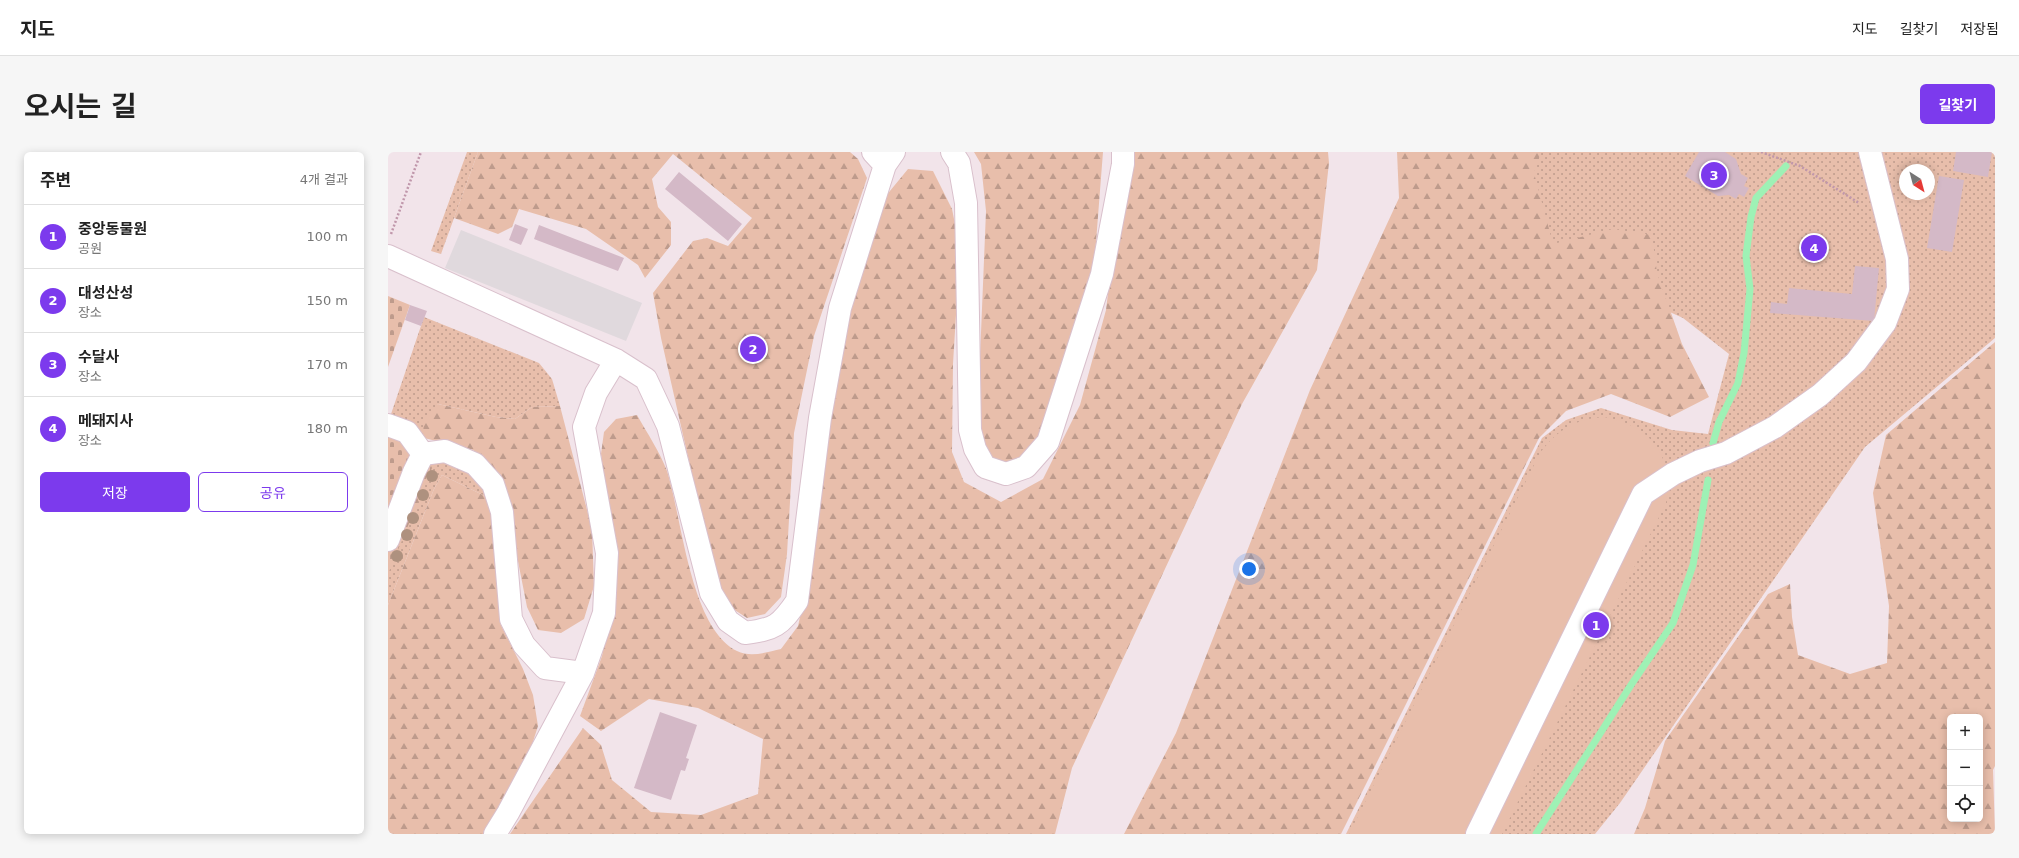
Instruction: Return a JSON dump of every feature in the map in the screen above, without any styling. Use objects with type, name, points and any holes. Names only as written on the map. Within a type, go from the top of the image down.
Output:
[{"type":"lane","points":[[952,152],[959,163],[966,203],[970,430],[975,449],[985,467],[1006,474],[1026,467],[1048,442],[1102,274],[1123,164],[1123,152]]},
{"type":"lane","points":[[1477,834],[1643,494],[1673,474],[1700,461],[1726,453],[1775,427],[1820,395],[1856,362],[1885,323],[1898,290],[1897,259],[1870,152]]},
{"type":"lane","points":[[388,256],[616,360],[646,379],[668,426],[711,593],[728,621],[745,633],[768,630],[785,620],[798,601],[820,418],[840,308],[884,156]]},
{"type":"lane","points":[[494,834],[508,813],[583,673],[604,613],[607,553],[584,427],[596,394],[616,360]]},
{"type":"lane","points":[[388,425],[407,432],[423,454]]},
{"type":"lane","points":[[423,454],[445,451],[475,464],[493,484],[502,512],[511,619],[524,645],[545,668],[583,673]]},
{"type":"lane","points":[[388,540],[414,472],[423,454]]},
{"type":"path","points":[[392,229],[421,152]]},
{"type":"path","points":[[1761,152],[1800,166],[1860,204]]},
{"type":"green space","points":[[467,152],[478,152],[441,254],[431,251]]},
{"type":"green space","points":[[478,152],[850,152],[858,159],[867,178],[814,336],[794,433],[787,554],[781,597],[765,614],[747,618],[727,605],[715,576],[661,338],[653,293],[693,241],[707,238],[728,246],[752,218],[673,154],[652,179],[658,207],[671,222],[671,245],[645,278],[638,265],[586,229],[519,209],[512,227],[498,234],[454,218]]},
{"type":"green space","points":[[974,152],[1103,152],[1094,268],[1046,439],[1020,462],[998,466],[977,440],[972,404],[980,357],[986,211],[981,164]]},
{"type":"green space","points":[[1125,152],[1328,152],[1329,163],[1317,270],[1242,404],[1072,768],[1055,834],[510,834],[583,728],[601,745],[612,780],[651,812],[701,815],[758,794],[763,739],[698,708],[649,699],[601,731],[580,716],[602,656],[610,613],[609,515],[601,454],[604,432],[616,419],[637,415],[661,457],[667,471],[683,542],[698,596],[708,620],[721,639],[737,651],[748,654],[759,654],[781,649],[798,626],[808,581],[816,505],[852,300],[885,197],[908,169],[933,171],[952,209],[960,249],[953,364],[952,452],[964,482],[1001,502],[1043,479],[1080,405],[1106,310]]},
{"type":"green space","points":[[1397,152],[1541,152],[1534,173],[1553,244],[1613,229],[1652,235],[1657,273],[1682,344],[1709,397],[1670,417],[1611,394],[1566,411],[1539,438],[1341,834],[1124,834],[1176,733],[1310,390],[1399,198]]},
{"type":"green space","points":[[1527,152],[1995,152],[1995,338],[1865,447],[1620,803],[1595,834],[1346,834],[1542,438],[1566,420],[1601,408],[1672,430],[1708,434],[1729,354],[1683,318],[1539,253]]},
{"type":"green space","points":[[388,296],[410,305],[388,367]]},
{"type":"green space","points":[[424,317],[539,363],[552,379],[560,406],[532,407],[515,419],[496,417],[438,404],[424,438],[390,417]]},
{"type":"green space","points":[[1995,342],[1995,766],[1993,770],[1995,834],[1634,834],[1645,808],[1665,741],[1768,594],[1790,584],[1792,617],[1798,655],[1850,674],[1887,663],[1889,606],[1873,493],[1886,435]]},
{"type":"green space","points":[[438,404],[496,417],[515,419],[532,407],[560,406],[592,529],[594,586],[584,619],[561,633],[538,630],[527,607],[501,475],[473,450],[424,438],[423,421]]},
{"type":"green space","points":[[388,417],[414,429],[432,468],[388,574]]},
{"type":"green space","points":[[1604,417],[1635,427],[1656,445],[1662,457],[1666,471],[1668,486],[1666,503],[1502,834],[1349,834],[1540,453],[1560,432],[1575,423]]},
{"type":"green space","points":[[453,459],[481,482],[489,498],[442,475],[434,489],[388,605],[388,554],[432,461]]},
{"type":"green space","points":[[442,475],[489,498],[496,520],[500,623],[523,669],[533,695],[538,726],[530,751],[485,834],[388,834],[388,605],[434,489]]},
{"type":"shaded area","points":[[461,230],[642,303],[626,341],[445,268]]},
{"type":"building","points":[[1699,152],[1725,152],[1736,159],[1741,174],[1748,178],[1744,186],[1749,188],[1744,197],[1739,194],[1736,199],[1729,195],[1718,196],[1685,176]]},
{"type":"building","points":[[1956,152],[1992,152],[1988,177],[1953,171]]},
{"type":"building","points":[[679,172],[742,224],[728,241],[665,189]]},
{"type":"building","points":[[1939,176],[1964,180],[1952,252],[1927,248]]},
{"type":"building","points":[[515,224],[528,229],[521,245],[509,240]]},
{"type":"building","points":[[539,225],[624,258],[618,271],[534,239]]},
{"type":"building","points":[[1855,266],[1879,268],[1874,321],[1770,313],[1771,302],[1787,304],[1789,288],[1852,294]]},
{"type":"building","points":[[410,305],[427,311],[421,326],[405,320]]},
{"type":"building","points":[[660,712],[697,725],[686,758],[689,759],[685,771],[681,770],[671,800],[634,788]]},
{"type":"waterway","points":[[1713,443],[1719,422],[1738,383],[1744,353],[1750,289],[1746,256],[1751,217],[1756,198],[1786,166]]},
{"type":"waterway","points":[[1536,834],[1631,685],[1673,623],[1693,565],[1708,480]]},
{"type":"place","name":"수달사","points":[[1714,175]]},
{"type":"place","name":"메돼지사","points":[[1814,248]]},
{"type":"place","name":"대성산성","points":[[753,349]]},
{"type":"place","name":"중앙동물원","points":[[1596,625]]}]
